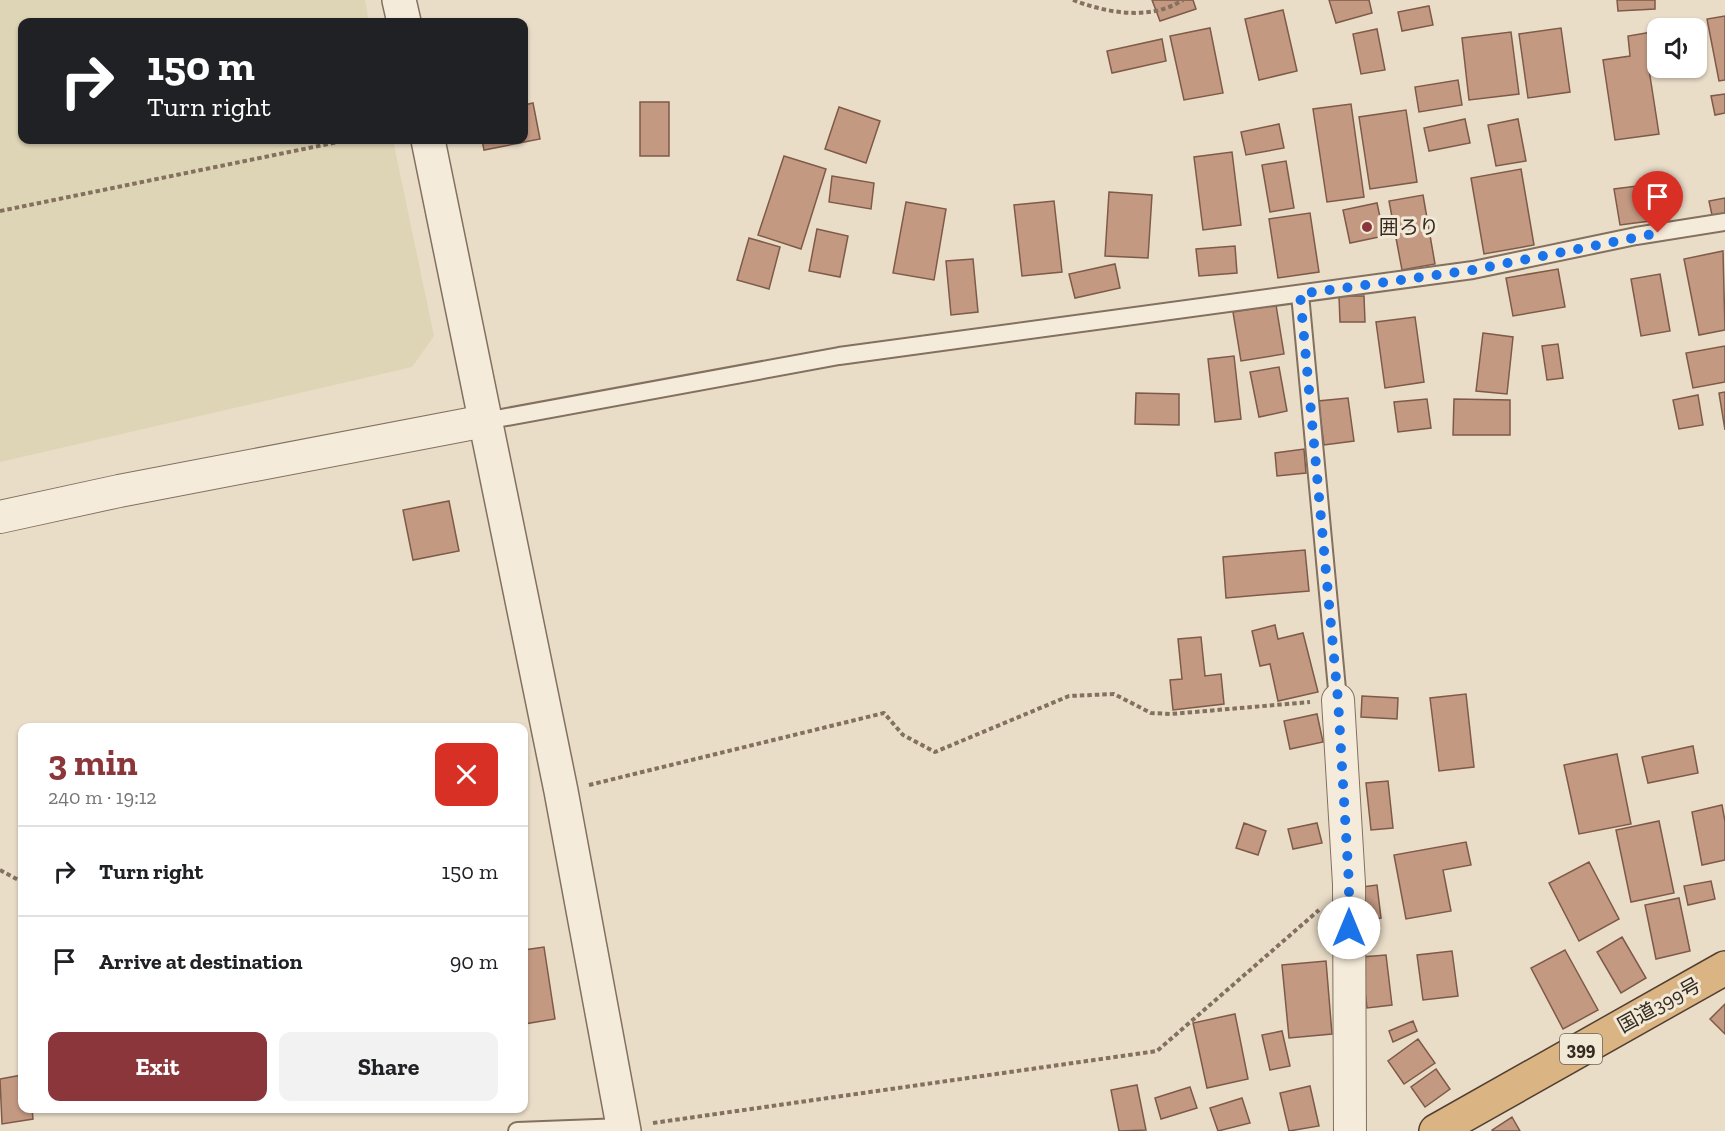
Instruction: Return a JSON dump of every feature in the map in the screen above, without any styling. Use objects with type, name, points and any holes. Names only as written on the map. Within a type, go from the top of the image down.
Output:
[{"type":"highway","name":"国道399号","points":[[1436,1131],[1725,968]]},
{"type":"street","points":[[399,0],[403,18]]},
{"type":"street","points":[[429,144],[561,791],[623,1129]]},
{"type":"street","points":[[0,517],[119,491],[485,421]]},
{"type":"street","points":[[1338,700],[1349,884],[1350,1131]]},
{"type":"lane","points":[[485,421],[839,356],[1473,270],[1636,236],[1725,222]]},
{"type":"lane","points":[[1300,294],[1338,700]]},
{"type":"lane","points":[[517,1131],[623,1129]]},
{"type":"path","points":[[1073,0],[1131,15],[1174,6],[1183,0]]},
{"type":"path","points":[[0,211],[328,144]]},
{"type":"path","points":[[561,791],[884,713],[903,735],[935,752],[1070,696],[1114,694],[1151,713],[1171,714],[1250,705],[1338,700]]},
{"type":"path","points":[[0,870],[18,880]]},
{"type":"path","points":[[623,1129],[1157,1051],[1349,884]]},
{"type":"shaded area","points":[[0,0],[365,0],[368,18],[18,18],[18,144],[394,144],[434,336],[412,367],[0,462]]},
{"type":"building","points":[[1152,0],[1193,0],[1196,9],[1160,21]]},
{"type":"building","points":[[1329,0],[1369,0],[1372,13],[1336,23]]},
{"type":"building","points":[[1617,0],[1655,0],[1655,9],[1618,11]]},
{"type":"building","points":[[1429,6],[1433,25],[1402,31],[1398,12]]},
{"type":"building","points":[[1283,10],[1297,71],[1259,80],[1245,19]]},
{"type":"building","points":[[1725,16],[1725,80],[1719,81],[1707,19]]},
{"type":"building","points":[[1210,28],[1223,93],[1184,100],[1170,36]]},
{"type":"building","points":[[1561,28],[1570,92],[1528,98],[1519,34]]},
{"type":"building","points":[[1377,29],[1385,70],[1361,74],[1353,34]]},
{"type":"building","points":[[1511,32],[1519,94],[1469,100],[1462,38]]},
{"type":"building","points":[[1647,33],[1647,78],[1650,78],[1659,134],[1615,140],[1603,60],[1630,56],[1628,36]]},
{"type":"building","points":[[1162,39],[1166,61],[1112,73],[1107,51]]},
{"type":"building","points":[[1458,80],[1462,105],[1419,112],[1415,87]]},
{"type":"building","points":[[1725,94],[1725,113],[1715,115],[1711,96]]},
{"type":"building","points":[[640,102],[669,102],[669,156],[640,156]]},
{"type":"building","points":[[533,103],[540,139],[528,141],[528,104]]},
{"type":"building","points":[[1351,104],[1364,197],[1327,202],[1313,109]]},
{"type":"building","points":[[839,107],[880,121],[866,163],[825,149]]},
{"type":"building","points":[[1406,110],[1417,182],[1370,189],[1359,117]]},
{"type":"building","points":[[1465,119],[1470,143],[1429,151],[1424,128]]},
{"type":"building","points":[[1518,119],[1526,161],[1496,166],[1488,125]]},
{"type":"building","points":[[1279,124],[1284,148],[1246,155],[1241,132]]},
{"type":"building","points":[[483,144],[515,144],[484,150]]},
{"type":"building","points":[[1232,152],[1241,225],[1203,230],[1194,157]]},
{"type":"building","points":[[784,156],[826,169],[801,249],[758,235]]},
{"type":"building","points":[[1286,161],[1294,208],[1270,212],[1262,165]]},
{"type":"building","points":[[1521,169],[1534,245],[1484,254],[1471,178]]},
{"type":"building","points":[[832,176],[874,183],[871,209],[829,202]]},
{"type":"building","points":[[1645,185],[1650,221],[1620,225],[1614,189]]},
{"type":"building","points":[[1109,192],[1152,195],[1148,258],[1105,256]]},
{"type":"building","points":[[1423,195],[1435,264],[1402,270],[1389,201]]},
{"type":"building","points":[[1725,198],[1725,218],[1713,220],[1709,201]]},
{"type":"building","points":[[1054,201],[1062,272],[1022,276],[1014,205]]},
{"type":"building","points":[[906,202],[946,209],[934,280],[893,273]]},
{"type":"building","points":[[1377,203],[1384,236],[1350,243],[1343,210]]},
{"type":"building","points":[[1310,213],[1319,272],[1278,278],[1269,219]]},
{"type":"building","points":[[817,229],[848,236],[840,277],[809,271]]},
{"type":"building","points":[[749,238],[780,247],[769,289],[737,280]]},
{"type":"building","points":[[1235,246],[1237,273],[1199,276],[1196,249]]},
{"type":"building","points":[[1723,251],[1725,330],[1699,335],[1684,259]]},
{"type":"building","points":[[973,259],[978,312],[951,315],[946,261]]},
{"type":"building","points":[[1115,264],[1120,288],[1075,298],[1069,274]]},
{"type":"building","points":[[1558,269],[1565,307],[1513,316],[1506,278]]},
{"type":"building","points":[[1660,274],[1670,331],[1641,336],[1631,279]]},
{"type":"building","points":[[1339,296],[1364,296],[1365,322],[1340,322]]},
{"type":"building","points":[[1276,305],[1284,354],[1241,361],[1233,312]]},
{"type":"building","points":[[1415,317],[1424,382],[1385,388],[1376,322]]},
{"type":"building","points":[[1483,333],[1513,337],[1507,394],[1476,391]]},
{"type":"building","points":[[1558,344],[1563,378],[1547,380],[1542,346]]},
{"type":"building","points":[[1725,346],[1725,382],[1693,388],[1686,353]]},
{"type":"building","points":[[1234,356],[1241,419],[1215,422],[1208,359]]},
{"type":"building","points":[[1279,367],[1287,411],[1259,417],[1250,372]]},
{"type":"building","points":[[1725,392],[1725,430],[1719,393]]},
{"type":"building","points":[[1136,393],[1179,394],[1179,425],[1135,424]]},
{"type":"building","points":[[1698,395],[1703,425],[1679,429],[1673,400]]},
{"type":"building","points":[[1348,398],[1354,441],[1324,445],[1318,401]]},
{"type":"building","points":[[1427,399],[1431,428],[1398,432],[1394,402]]},
{"type":"building","points":[[1454,399],[1510,400],[1510,435],[1453,435]]},
{"type":"building","points":[[1304,449],[1306,473],[1277,476],[1275,453]]},
{"type":"building","points":[[449,501],[459,551],[413,560],[403,510]]},
{"type":"building","points":[[1305,550],[1309,591],[1226,598],[1223,557]]},
{"type":"building","points":[[1275,625],[1278,639],[1303,633],[1318,692],[1278,701],[1270,664],[1260,666],[1252,631]]},
{"type":"building","points":[[1201,637],[1205,676],[1221,674],[1224,704],[1173,710],[1170,680],[1182,679],[1178,639]]},
{"type":"building","points":[[1466,694],[1474,767],[1439,771],[1430,698]]},
{"type":"building","points":[[1362,696],[1398,698],[1397,719],[1361,717]]},
{"type":"building","points":[[1317,714],[1323,742],[1290,749],[1284,721]]},
{"type":"building","points":[[1693,746],[1698,773],[1648,783],[1642,757]]},
{"type":"building","points":[[1617,754],[1631,824],[1579,834],[1564,765]]},
{"type":"building","points":[[1388,781],[1393,828],[1371,830],[1366,783]]},
{"type":"building","points":[[1722,805],[1725,821],[1725,860],[1702,865],[1692,812]]},
{"type":"building","points":[[1659,821],[1674,893],[1631,902],[1616,830]]},
{"type":"building","points":[[1244,823],[1266,831],[1258,855],[1236,848]]},
{"type":"building","points":[[1317,823],[1322,843],[1293,849],[1288,829]]},
{"type":"building","points":[[1466,842],[1471,865],[1443,870],[1451,911],[1406,919],[1394,855]]},
{"type":"building","points":[[1589,862],[1619,919],[1579,941],[1549,883]]},
{"type":"building","points":[[1711,881],[1715,899],[1688,905],[1684,886]]},
{"type":"building","points":[[1377,885],[1381,918],[1358,920],[1354,888]]},
{"type":"building","points":[[1679,898],[1690,951],[1656,959],[1645,905]]},
{"type":"building","points":[[1622,937],[1646,978],[1621,993],[1597,952]]},
{"type":"building","points":[[544,947],[555,1019],[528,1023],[528,949]]},
{"type":"building","points":[[1565,950],[1598,1010],[1563,1029],[1531,968]]},
{"type":"building","points":[[1452,951],[1458,996],[1423,1000],[1417,955]]},
{"type":"building","points":[[1386,955],[1392,1005],[1367,1008],[1361,957]]},
{"type":"building","points":[[1326,961],[1332,1034],[1289,1038],[1282,965]]},
{"type":"building","points":[[1725,1004],[1725,1034],[1710,1019]]},
{"type":"building","points":[[1235,1014],[1248,1079],[1207,1088],[1193,1023]]},
{"type":"building","points":[[1413,1021],[1417,1031],[1393,1042],[1389,1031]]},
{"type":"building","points":[[1282,1031],[1290,1066],[1270,1070],[1262,1035]]},
{"type":"building","points":[[1418,1039],[1435,1063],[1404,1084],[1388,1061]]},
{"type":"building","points":[[1436,1069],[1450,1089],[1425,1107],[1411,1087]]},
{"type":"building","points":[[18,1076],[18,1113],[32,1113],[33,1119],[2,1124],[0,1079]]},
{"type":"building","points":[[1137,1085],[1146,1130],[1119,1131],[1111,1090]]},
{"type":"building","points":[[1310,1086],[1319,1126],[1289,1131],[1280,1093]]},
{"type":"building","points":[[1190,1087],[1197,1108],[1161,1119],[1155,1098]]},
{"type":"building","points":[[1242,1098],[1250,1123],[1218,1131],[1210,1108]]},
{"type":"building","points":[[1512,1117],[1520,1131],[1492,1130]]},
{"type":"place","name":"囲ろり","points":[[1367,227]]},
{"type":"route","points":[[1349,928],[1349,884],[1338,700],[1300,294],[1473,270],[1658,233]]}]
